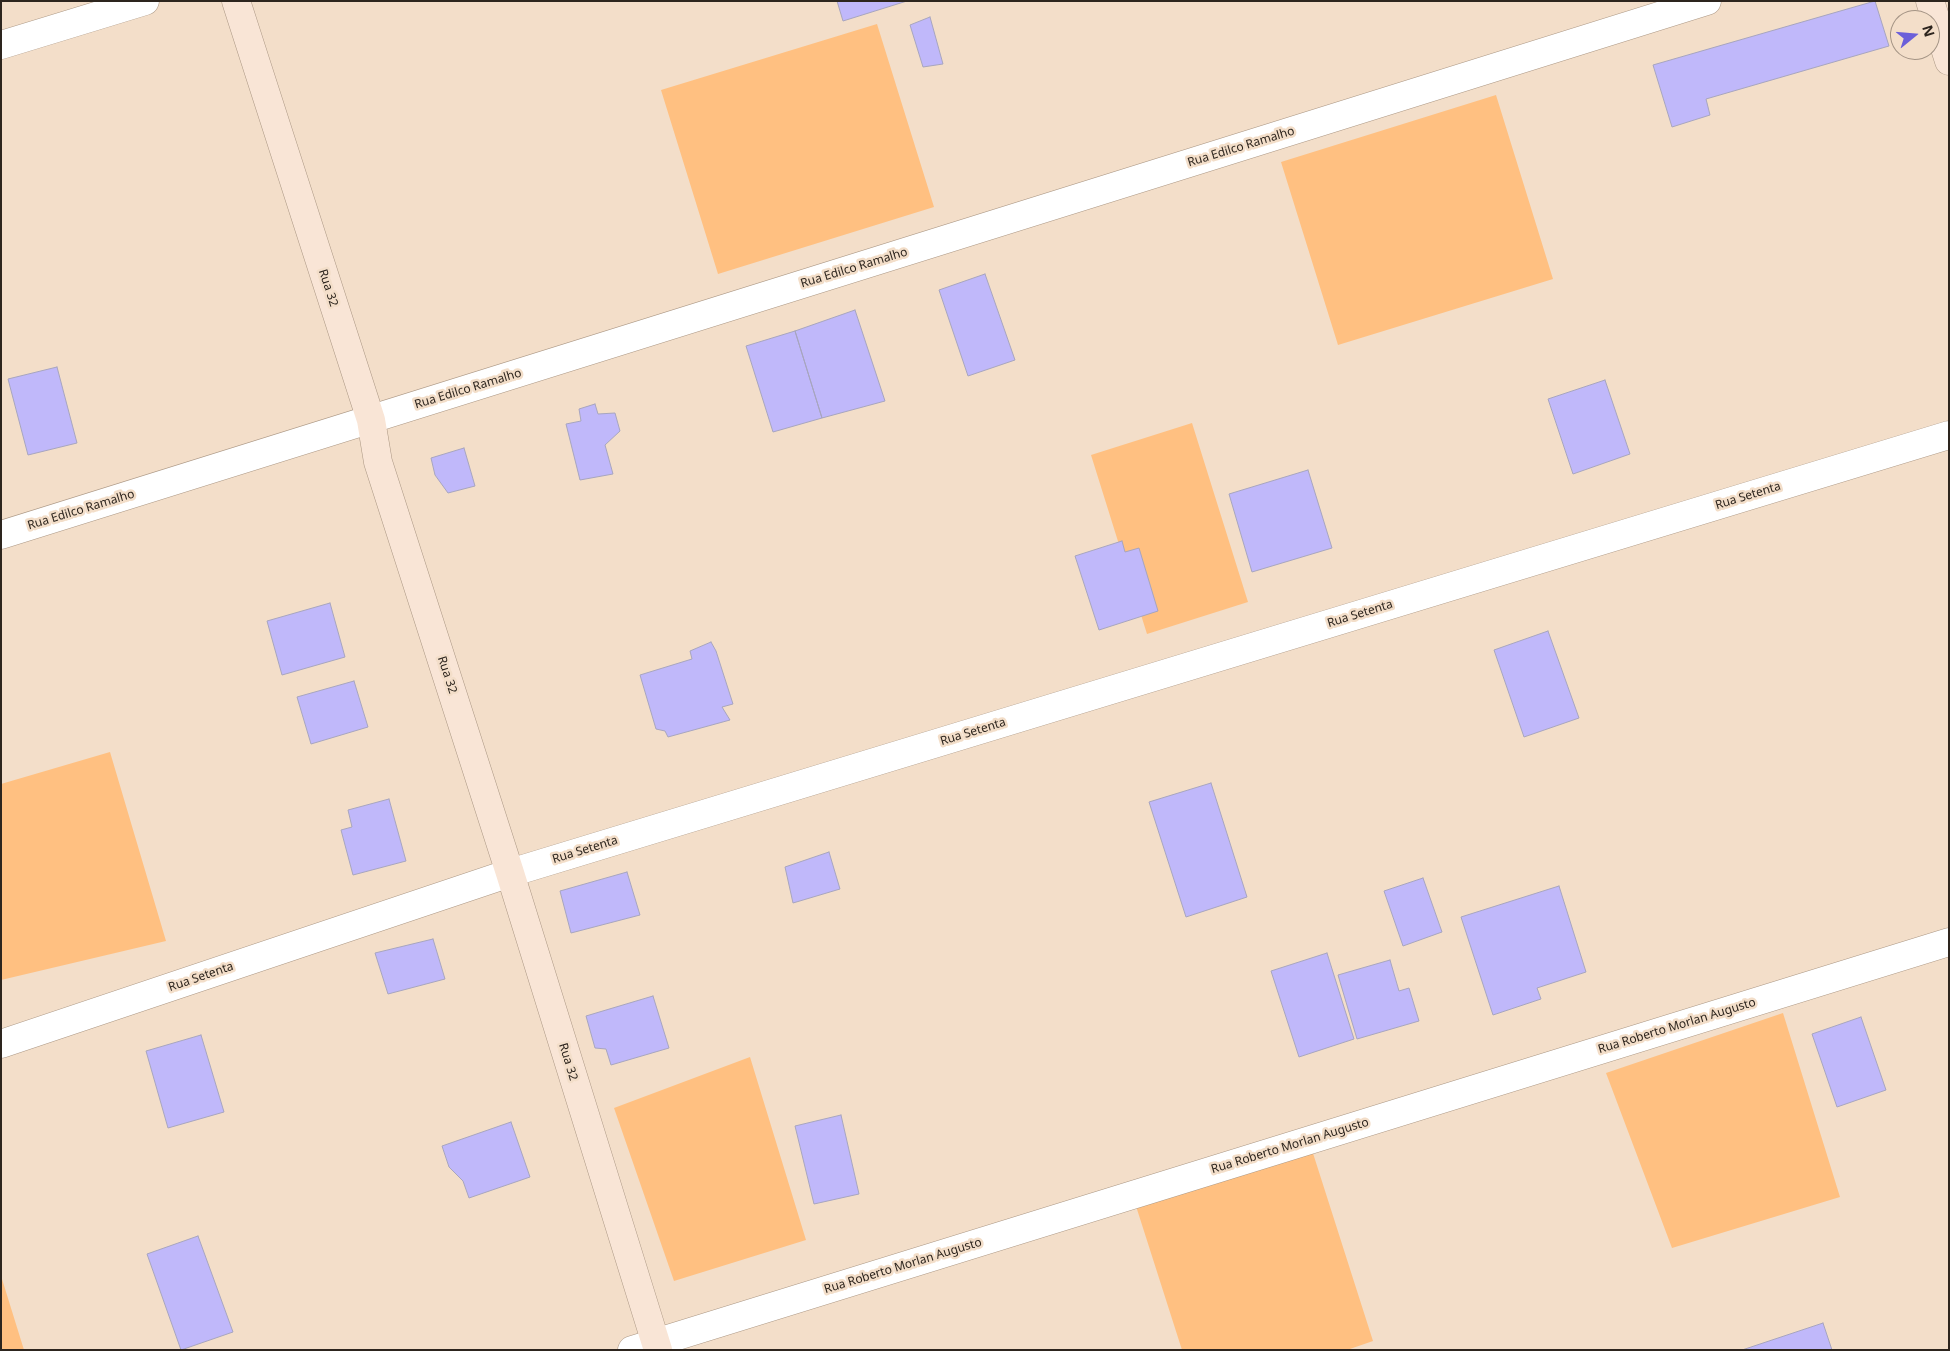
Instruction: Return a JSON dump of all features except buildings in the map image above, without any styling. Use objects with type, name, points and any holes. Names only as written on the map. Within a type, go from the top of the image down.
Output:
[{"type":"main road","name":"Rua 32","points":[[236,1],[371,420],[381,471],[510,873],[648,1347]]},
{"type":"main road","points":[[1930,1],[1949,61]]},
{"type":"street","points":[[1,45],[145,1]]},
{"type":"street","name":"Rua Edilco Ramalho","points":[[1,535],[1707,1]]},
{"type":"street","name":"Rua Setenta","points":[[1,1044],[510,873],[1949,435]]},
{"type":"street","name":"Rua Roberto Morlan Augusto","points":[[648,1347],[1949,942]]},
{"type":"shaded area","points":[[877,24],[934,207],[718,274],[661,90]]},
{"type":"shaded area","points":[[1496,95],[1553,279],[1338,345],[1281,162]]},
{"type":"shaded area","points":[[1192,423],[1248,602],[1147,634],[1091,455]]},
{"type":"shaded area","points":[[110,752],[166,941],[1,980],[1,784]]},
{"type":"shaded area","points":[[1783,1013],[1840,1197],[1672,1248],[1606,1073]]},
{"type":"shaded area","points":[[750,1057],[806,1240],[674,1281],[614,1108]]},
{"type":"shaded area","points":[[1311,1147],[1373,1341],[1347,1350],[1182,1350],[1135,1203]]},
{"type":"shaded area","points":[[2,1279],[24,1350],[1,1350]]}]
